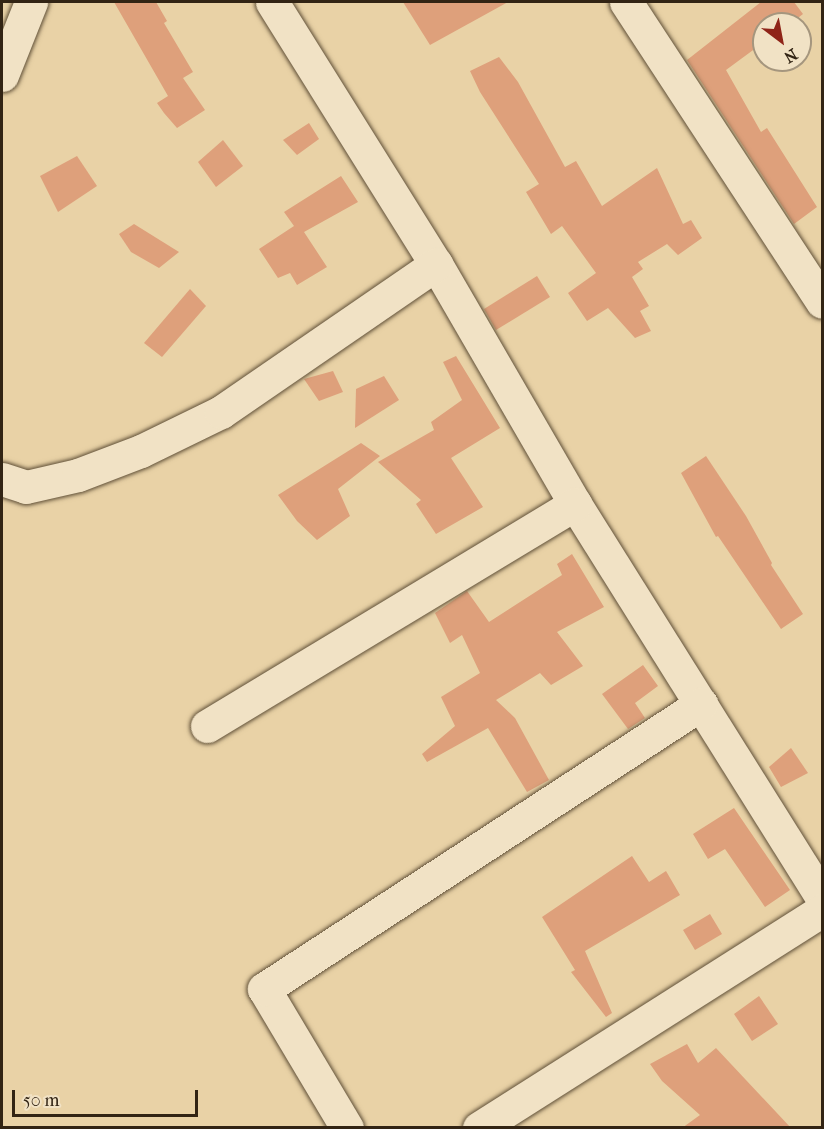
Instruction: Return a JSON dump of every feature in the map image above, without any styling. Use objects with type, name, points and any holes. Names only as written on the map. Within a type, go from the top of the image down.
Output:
[{"type":"street","points":[[2,75],[31,2]]},
{"type":"street","points":[[272,2],[436,264],[575,504],[822,897]]},
{"type":"street","points":[[626,2],[822,301]]},
{"type":"street","points":[[2,479],[26,487],[78,475],[141,451],[211,417],[436,264]]},
{"type":"street","points":[[207,726],[575,504]]},
{"type":"street","points":[[347,1128],[264,989],[701,704]]},
{"type":"street","points":[[479,1128],[822,910]]},
{"type":"building","points":[[114,2],[156,2],[167,21],[164,23],[193,72],[183,78],[205,110],[177,128],[164,113],[157,103],[168,96]]},
{"type":"building","points":[[403,2],[508,2],[430,45]]},
{"type":"building","points":[[761,2],[794,2],[802,12],[752,12],[752,51],[726,70],[761,132],[767,128],[817,207],[794,224],[687,60]]},
{"type":"building","points":[[499,57],[518,82],[565,167],[576,161],[602,206],[657,168],[683,224],[691,220],[702,238],[678,255],[667,244],[638,262],[643,269],[632,277],[649,306],[640,311],[651,331],[635,338],[608,308],[587,321],[568,293],[596,273],[562,226],[551,234],[526,192],[539,184],[480,92],[470,71]]},
{"type":"building","points":[[309,123],[319,139],[297,155],[283,140]]},
{"type":"building","points":[[223,140],[243,166],[216,187],[198,162]]},
{"type":"building","points":[[77,156],[97,186],[58,212],[40,176]]},
{"type":"building","points":[[341,176],[358,202],[304,232],[327,267],[297,285],[290,273],[278,278],[259,249],[294,226],[284,212]]},
{"type":"building","points":[[134,224],[179,252],[159,268],[131,252],[119,234]]},
{"type":"building","points":[[537,276],[550,297],[496,330],[484,309]]},
{"type":"building","points":[[190,289],[206,306],[162,357],[144,343]]},
{"type":"building","points":[[456,356],[500,428],[451,458],[483,507],[436,534],[416,504],[421,500],[378,462],[434,430],[431,422],[462,400],[443,362]]},
{"type":"building","points":[[333,371],[343,392],[319,401],[304,379]]},
{"type":"building","points":[[384,376],[399,400],[355,428],[356,389]]},
{"type":"building","points":[[361,443],[380,456],[338,489],[350,516],[317,540],[297,521],[278,495]]},
{"type":"building","points":[[706,456],[746,516],[771,565],[803,614],[781,629],[718,536],[716,537],[681,473]]},
{"type":"building","points":[[572,554],[604,607],[557,632],[583,666],[551,685],[540,673],[496,700],[515,718],[549,780],[527,792],[488,728],[427,762],[422,754],[455,726],[441,697],[480,673],[462,635],[450,643],[435,613],[467,591],[489,622],[562,575],[557,564]]},
{"type":"building","points":[[643,665],[658,686],[635,703],[645,718],[628,729],[602,694]]},
{"type":"building","points":[[791,748],[808,773],[781,787],[769,767]]},
{"type":"building","points":[[734,808],[790,890],[765,907],[725,849],[708,859],[693,834]]},
{"type":"building","points":[[632,856],[649,882],[666,871],[680,895],[585,951],[612,1013],[606,1017],[571,972],[575,970],[542,917]]},
{"type":"building","points":[[710,914],[722,934],[695,950],[683,930]]},
{"type":"building","points":[[759,996],[778,1024],[752,1041],[734,1014]]},
{"type":"building","points":[[687,1044],[698,1063],[716,1048],[791,1128],[682,1128],[700,1115],[662,1081],[650,1064]]}]
